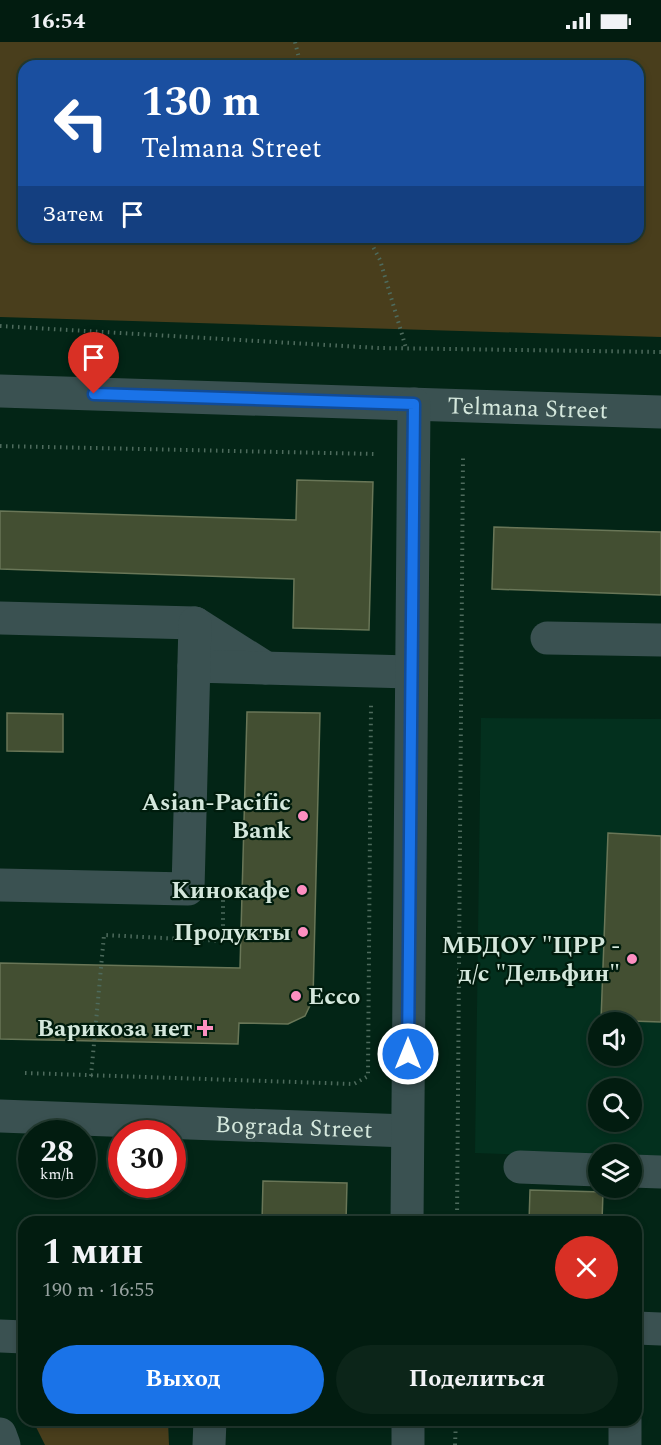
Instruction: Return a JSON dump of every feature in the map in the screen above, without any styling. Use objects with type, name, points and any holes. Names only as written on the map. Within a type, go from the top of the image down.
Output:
[{"type":"street","name":"Telmana Street","points":[[0,391],[661,412]]},
{"type":"street","points":[[407,1216],[414,404]]},
{"type":"street","points":[[0,618],[195,623],[266,668]]},
{"type":"street","points":[[0,885],[188,889],[195,623]]},
{"type":"street","points":[[547,638],[661,640]]},
{"type":"street","points":[[194,666],[410,672]]},
{"type":"street","name":"Bograda Street","points":[[0,1116],[407,1131]]},
{"type":"street","points":[[520,1167],[588,1170]]},
{"type":"street","points":[[642,1171],[661,1172]]},
{"type":"street","points":[[642,1328],[661,1329]]},
{"type":"street","points":[[0,1336],[18,1337]]},
{"type":"street","points":[[209,1445],[210,1426]]},
{"type":"street","points":[[408,1426],[408,1445]]},
{"type":"street","points":[[625,1445],[626,1426]]},
{"type":"street","points":[[0,1434],[4,1445]]},
{"type":"path","points":[[295,42],[300,60]]},
{"type":"path","points":[[371,243],[380,260],[406,348]]},
{"type":"path","points":[[0,326],[406,348],[661,352]]},
{"type":"path","points":[[0,446],[374,454]]},
{"type":"path","points":[[457,1216],[463,456]]},
{"type":"path","points":[[25,1073],[354,1084],[368,1076],[371,696]]},
{"type":"path","points":[[91,1076],[104,935],[223,941],[223,894]]},
{"type":"path","points":[[455,1445],[456,1426]]},
{"type":"shaded area","points":[[0,42],[661,42],[661,337],[0,317]]},
{"type":"shaded area","points":[[481,718],[661,719],[661,1159],[642,1156],[642,1144],[588,1144],[588,1157],[475,1153]]},
{"type":"shaded area","points":[[36,1426],[168,1426],[169,1445],[45,1445]]},
{"type":"building","points":[[297,480],[373,482],[369,630],[293,628],[294,579],[0,569],[0,511],[296,520]]},
{"type":"building","points":[[494,527],[661,532],[661,595],[492,589]]},
{"type":"building","points":[[247,712],[320,713],[313,999],[305,1016],[288,1024],[239,1023],[238,1044],[0,1039],[0,963],[240,968]]},
{"type":"building","points":[[7,713],[63,714],[63,752],[7,751]]},
{"type":"building","name":"МБДОУ \"ЦРР - д/с \"Дельфин\"","points":[[608,833],[661,836],[661,1022],[642,1021],[642,1012],[601,1012]]},
{"type":"building","points":[[263,1181],[347,1183],[346,1216],[262,1216]]},
{"type":"building","points":[[530,1190],[588,1192],[588,1198],[603,1198],[602,1216],[529,1216]]},
{"type":"place","name":"Asian-Pacific Bank","points":[[303,816]]},
{"type":"place","name":"Кинокафе","points":[[302,890]]},
{"type":"place","name":"Продукты","points":[[303,932]]},
{"type":"place","name":"МБДОУ \"ЦРР - д/с \"Дельфин\"","points":[[632,959]]},
{"type":"place","name":"Ecco","points":[[296,996]]},
{"type":"place","name":"Варикоза нет","points":[[205,1028]]},
{"type":"route","points":[[94,394],[414,404],[408,1054]]}]
